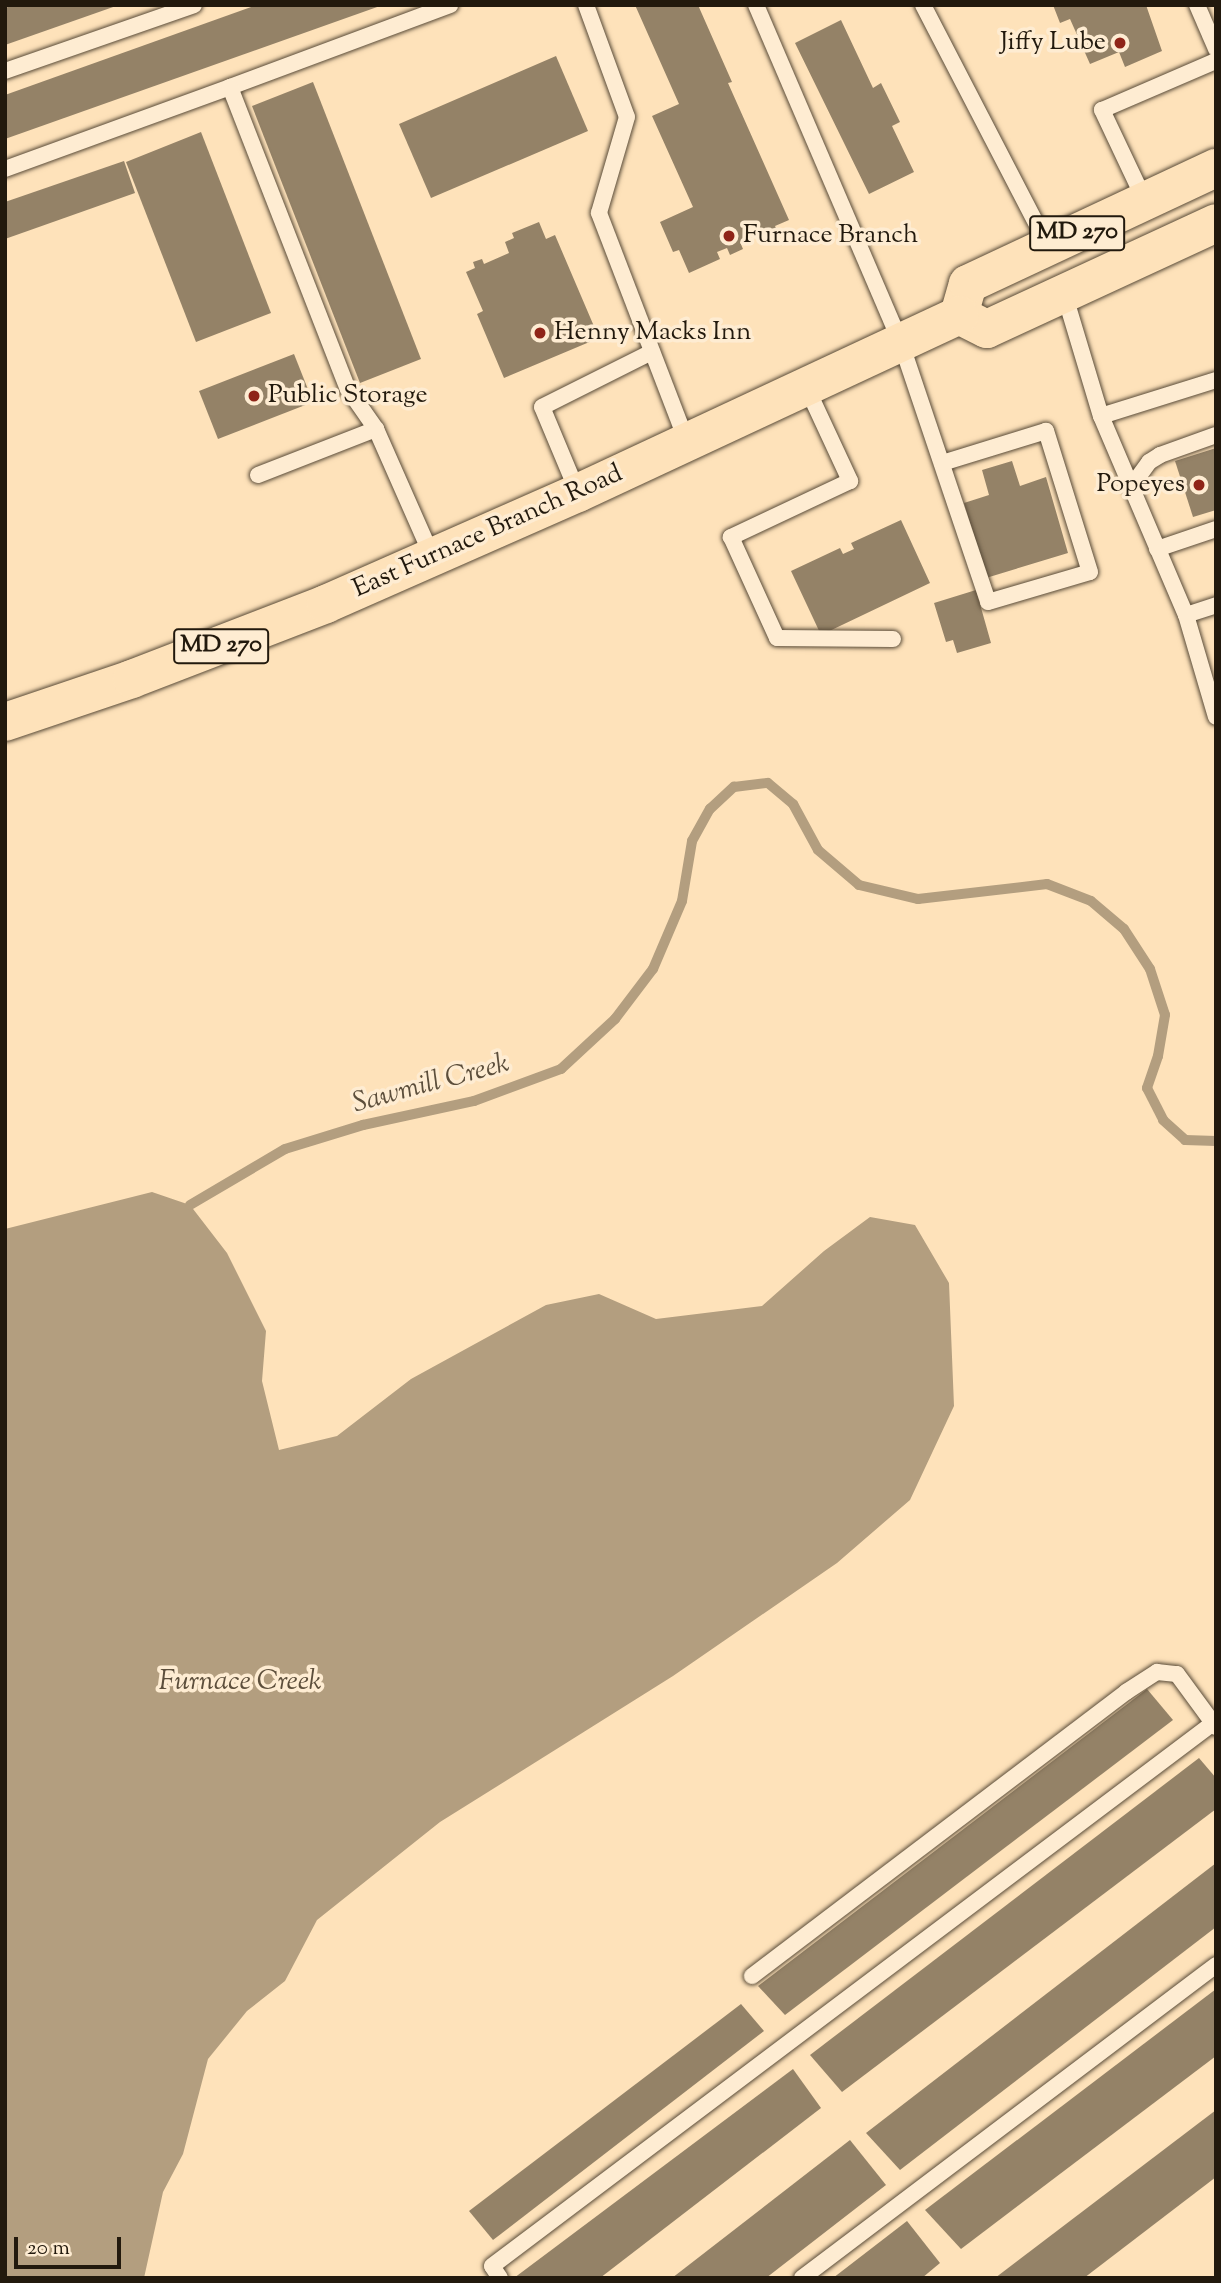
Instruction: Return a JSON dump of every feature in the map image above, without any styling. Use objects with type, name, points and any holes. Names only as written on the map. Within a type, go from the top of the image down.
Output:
[{"type":"main road","name":"MD 270","points":[[1216,168],[968,284],[960,315],[987,329],[1216,223]]},
{"type":"main road","points":[[1064,293],[1216,250]]},
{"type":"main road","name":"East Furnace Branch Road","points":[[5,722],[225,645],[433,558],[578,494],[960,315]]},
{"type":"lane","points":[[5,71],[194,5]]},
{"type":"lane","points":[[5,169],[450,5]]},
{"type":"lane","points":[[586,5],[627,117],[599,214],[687,442]]},
{"type":"lane","points":[[923,5],[1048,246]]},
{"type":"lane","points":[[1197,5],[1216,49]]},
{"type":"lane","points":[[759,6],[901,342],[988,602],[1090,572],[1046,431],[942,463]]},
{"type":"lane","points":[[1145,201],[1101,110],[1216,61]]},
{"type":"lane","points":[[230,87],[348,389],[376,429],[433,558]]},
{"type":"lane","points":[[1064,293],[1101,416],[1185,615],[1216,717]]},
{"type":"lane","points":[[578,494],[542,407],[652,352]]},
{"type":"lane","points":[[1101,416],[1216,380]]},
{"type":"lane","points":[[806,386],[850,481],[731,537],[778,638],[893,639]]},
{"type":"lane","points":[[258,475],[376,429]]},
{"type":"lane","points":[[1131,487],[1149,462],[1160,455],[1216,435]]},
{"type":"lane","points":[[1157,549],[1216,529]]},
{"type":"lane","points":[[1185,615],[1216,605]]},
{"type":"lane","points":[[496,2272],[1214,1725],[1177,1674],[1157,1672],[1126,1692],[752,1976]]},
{"type":"lane","points":[[802,2278],[1216,1965]]},
{"type":"water","name":"Furnace Creek","points":[[152,1192],[190,1205],[227,1253],[266,1331],[262,1381],[279,1450],[337,1436],[411,1379],[546,1305],[599,1294],[656,1319],[762,1306],[824,1251],[870,1217],[915,1225],[949,1283],[954,1406],[910,1500],[837,1563],[673,1676],[440,1822],[317,1920],[285,1981],[247,2011],[208,2059],[183,2154],[163,2192],[144,2278],[5,2278],[5,1229]]},
{"type":"building","points":[[14,5],[116,6],[5,45],[5,8]]},
{"type":"building","points":[[257,5],[380,6],[5,139],[5,95]]},
{"type":"building","points":[[635,5],[698,5],[732,82],[728,83],[789,220],[775,226],[778,232],[763,239],[760,233],[740,242],[743,249],[730,255],[727,248],[717,252],[720,259],[689,273],[679,250],[673,252],[660,222],[693,207],[652,116],[679,104]]},
{"type":"building","name":"Jiffy Lube","points":[[1053,5],[1146,5],[1162,51],[1125,67],[1119,52],[1090,64],[1070,19],[1060,23]]},
{"type":"building","points":[[841,20],[873,88],[881,83],[900,122],[892,126],[914,172],[869,194],[795,43]]},
{"type":"building","points":[[556,56],[588,131],[431,198],[399,124]]},
{"type":"building","points":[[313,82],[421,359],[360,383],[252,106]]},
{"type":"building","points":[[201,132],[271,313],[196,342],[126,162]]},
{"type":"building","points":[[124,161],[135,193],[5,239],[5,202]]},
{"type":"building","points":[[539,222],[546,239],[555,235],[599,338],[504,378],[477,314],[483,311],[466,272],[475,268],[473,262],[482,259],[484,264],[509,253],[505,242],[514,238],[512,233]]},
{"type":"building","points":[[294,354],[313,402],[218,439],[199,391]]},
{"type":"building","name":"Popeyes","points":[[1216,448],[1216,510],[1193,517],[1175,461]]},
{"type":"building","points":[[1012,461],[1020,486],[1046,477],[1068,553],[986,578],[964,503],[989,495],[982,470]]},
{"type":"building","points":[[901,520],[930,583],[821,635],[791,571],[840,548],[843,554],[854,549],[851,543]]},
{"type":"building","points":[[976,590],[991,643],[957,653],[953,640],[946,642],[934,603]]},
{"type":"building","points":[[1147,1689],[1173,1720],[785,2015],[758,1986]]},
{"type":"building","points":[[1199,1758],[1216,1778],[1216,1809],[842,2092],[810,2055]]},
{"type":"building","points":[[1216,1863],[1216,1927],[900,2170],[866,2133]]},
{"type":"building","points":[[1216,1989],[1216,2056],[961,2249],[925,2210]]},
{"type":"building","points":[[741,2004],[764,2031],[493,2240],[469,2211]]},
{"type":"building","points":[[793,2069],[821,2108],[600,2278],[514,2278]]},
{"type":"building","points":[[1216,2110],[1216,2177],[1084,2278],[995,2278]]},
{"type":"building","points":[[850,2140],[886,2185],[766,2278],[672,2278]]},
{"type":"building","points":[[907,2221],[940,2263],[922,2278],[833,2278]]},
{"type":"waterway","name":"Sawmill Creek","points":[[190,1205],[285,1149],[363,1125],[474,1101],[561,1069],[615,1019],[653,969],[682,901],[692,841],[710,809],[734,787],[768,783],[793,804],[818,850],[859,885],[918,899],[1047,884],[1091,901],[1124,929],[1150,969],[1165,1015],[1158,1056],[1147,1088],[1163,1120],[1185,1140],[1216,1141]]},
{"type":"place","name":"Jiffy Lube","points":[[1120,43]]},
{"type":"place","name":"Furnace Branch","points":[[729,236]]},
{"type":"place","name":"Henny Macks Inn","points":[[540,333]]},
{"type":"place","name":"Public Storage","points":[[254,396]]},
{"type":"place","name":"Popeyes","points":[[1199,485]]}]
